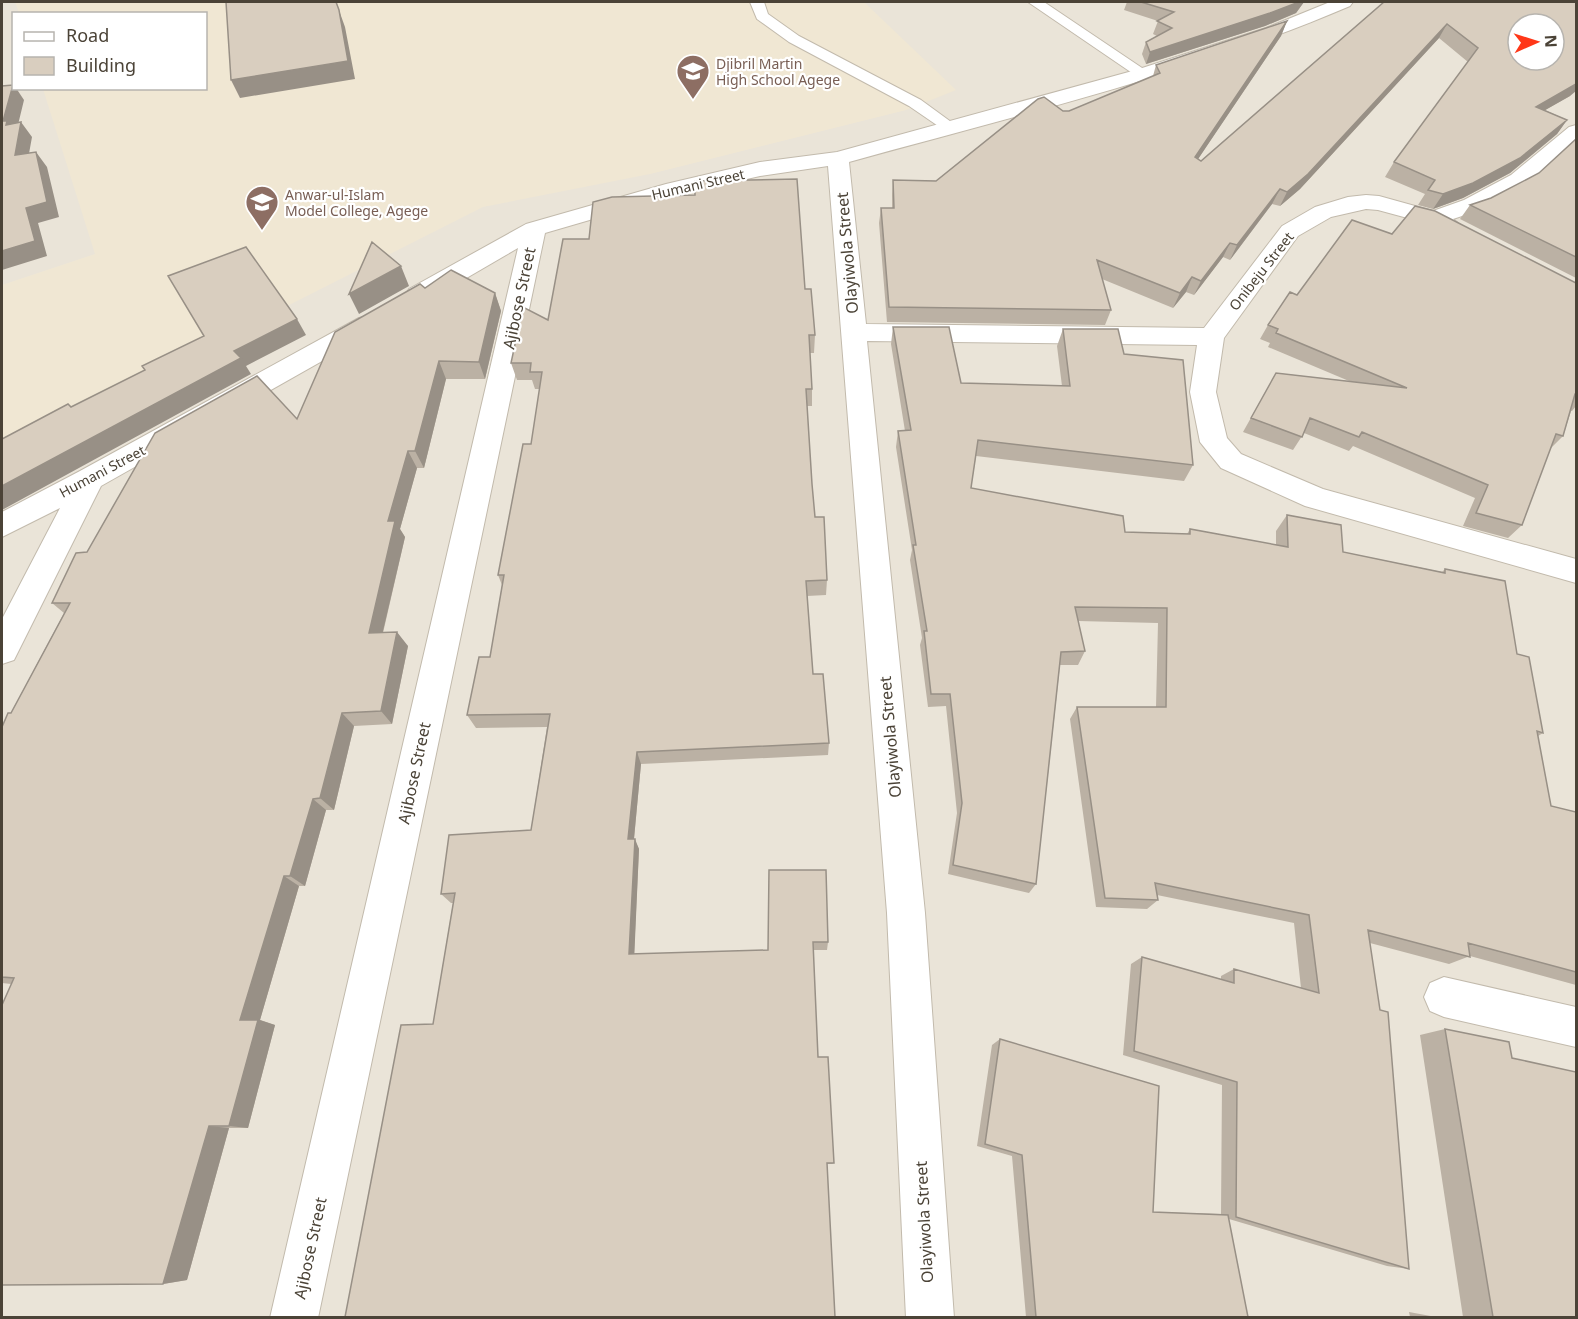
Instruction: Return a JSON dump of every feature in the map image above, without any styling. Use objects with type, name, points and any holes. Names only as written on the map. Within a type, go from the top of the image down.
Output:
[{"type":"street","name":"Humani Street","points":[[2,525],[90,479],[534,229],[666,191],[739,174],[838,158],[1143,74],[1273,32],[1344,2]]},
{"type":"street","points":[[1434,218],[1472,206],[1519,180],[1576,131]]},
{"type":"street","name":"Olayiwola Street","points":[[838,158],[906,913],[930,1317]]},
{"type":"street","name":"Onibeju Street","points":[[1211,338],[1290,231],[1323,212],[1348,204],[1379,203],[1434,218],[1475,239]]},
{"type":"street","name":"Ajibose Street","points":[[294,1317],[534,229]]},
{"type":"street","points":[[854,332],[1211,338],[1203,392],[1214,442],[1231,461],[1315,498],[1576,571]]},
{"type":"street","points":[[2,650],[59,535],[90,479]]},
{"type":"street","points":[[1444,997],[1576,1027]]},
{"type":"lane","points":[[757,2],[762,16],[794,39],[915,103],[950,128]]},
{"type":"lane","points":[[1035,2],[1143,74]]},
{"type":"shaded area","points":[[2,2],[1576,2],[1576,1317],[2,1317]]},
{"type":"shaded area","name":"Anwar-ul-Islam Model College, Agege","points":[[15,2],[864,2],[956,90],[906,110],[650,174],[483,207],[2,450],[2,285],[95,254],[43,90],[207,90],[207,12],[19,12]]},
{"type":"building","points":[[226,2],[336,2],[348,61],[231,80]]},
{"type":"building","points":[[1141,2],[1299,2],[1150,52],[1146,42],[1172,28],[1157,21],[1174,12]]},
{"type":"building","points":[[1384,2],[1576,2],[1576,84],[1536,107],[1567,120],[1520,158],[1473,183],[1443,194],[1428,190],[1435,180],[1394,162],[1478,48],[1447,24],[1308,174],[1287,192],[1280,189],[1237,245],[1230,243],[1201,281],[1192,277],[1180,293],[1097,260],[1111,310],[889,307],[881,208],[894,208],[893,180],[936,181],[1038,99],[1044,97],[1063,111],[1069,111],[1160,73],[1156,65],[1287,21],[1195,157],[1201,161]]},
{"type":"building","points":[[12,85],[3,121],[7,121],[6,125],[21,122],[15,155],[36,152],[47,202],[26,208],[35,241],[2,251],[2,86]]},
{"type":"building","points":[[1576,139],[1576,257],[1470,205],[1491,198],[1539,173]]},
{"type":"building","points":[[797,179],[805,289],[811,289],[815,335],[809,335],[812,389],[806,389],[812,484],[815,517],[824,517],[827,580],[806,581],[813,674],[823,674],[829,743],[637,752],[628,839],[635,839],[629,954],[768,950],[769,870],[826,870],[828,942],[813,942],[818,1057],[828,1057],[834,1163],[827,1163],[835,1317],[345,1317],[401,1025],[433,1024],[455,893],[441,894],[449,835],[531,830],[550,714],[467,715],[479,657],[490,657],[504,575],[498,575],[523,444],[531,444],[542,372],[530,372],[531,363],[511,363],[523,307],[548,320],[563,239],[589,239],[593,202],[612,197],[695,195],[695,181]]},
{"type":"building","points":[[1415,206],[1435,211],[1576,283],[1576,394],[1563,436],[1556,434],[1522,525],[1476,513],[1488,485],[1362,432],[1359,437],[1310,418],[1302,437],[1251,418],[1276,373],[1407,388],[1276,333],[1278,329],[1268,325],[1290,292],[1297,295],[1352,220],[1392,234]]},
{"type":"building","points":[[372,242],[401,266],[349,294]]},
{"type":"building","points":[[246,247],[297,319],[234,351],[241,358],[2,486],[2,439],[68,404],[71,407],[145,370],[142,366],[204,336],[168,276]]},
{"type":"building","points":[[451,270],[495,293],[479,362],[439,361],[415,451],[408,451],[388,521],[395,521],[369,633],[397,632],[381,711],[342,713],[320,798],[313,799],[290,876],[284,876],[240,1020],[258,1020],[229,1126],[209,1126],[163,1284],[2,1285],[2,1005],[14,978],[2,977],[2,727],[70,603],[52,603],[76,553],[87,552],[155,433],[257,376],[297,419],[335,332],[420,284],[425,288]]},
{"type":"building","points":[[893,327],[949,327],[961,383],[1070,386],[1063,329],[1118,329],[1124,354],[1183,360],[1193,465],[978,440],[971,488],[1123,516],[1125,532],[1190,534],[1190,529],[1288,547],[1287,515],[1341,525],[1343,552],[1445,573],[1445,569],[1505,581],[1517,654],[1529,657],[1543,733],[1537,731],[1551,806],[1576,812],[1576,972],[1468,943],[1470,957],[1368,930],[1380,1010],[1388,1012],[1409,1269],[1236,1217],[1237,1082],[1134,1051],[1142,957],[1234,983],[1234,969],[1319,993],[1309,915],[1155,883],[1158,900],[1105,898],[1077,707],[1166,707],[1167,608],[1075,607],[1085,651],[1061,652],[1036,884],[953,865],[962,803],[950,694],[931,694],[924,631],[927,631],[898,431],[911,430]]},
{"type":"building","points":[[1445,1029],[1509,1042],[1512,1058],[1576,1072],[1576,1317],[1493,1317]]},
{"type":"building","points":[[1000,1039],[1159,1086],[1153,1212],[1228,1215],[1248,1317],[1036,1317],[1022,1155],[985,1144]]},
{"type":"place","name":"Djibril Martin High School Agege","points":[[693,100]]},
{"type":"place","name":"Anwar-ul-Islam Model College, Agege","points":[[262,231]]}]
